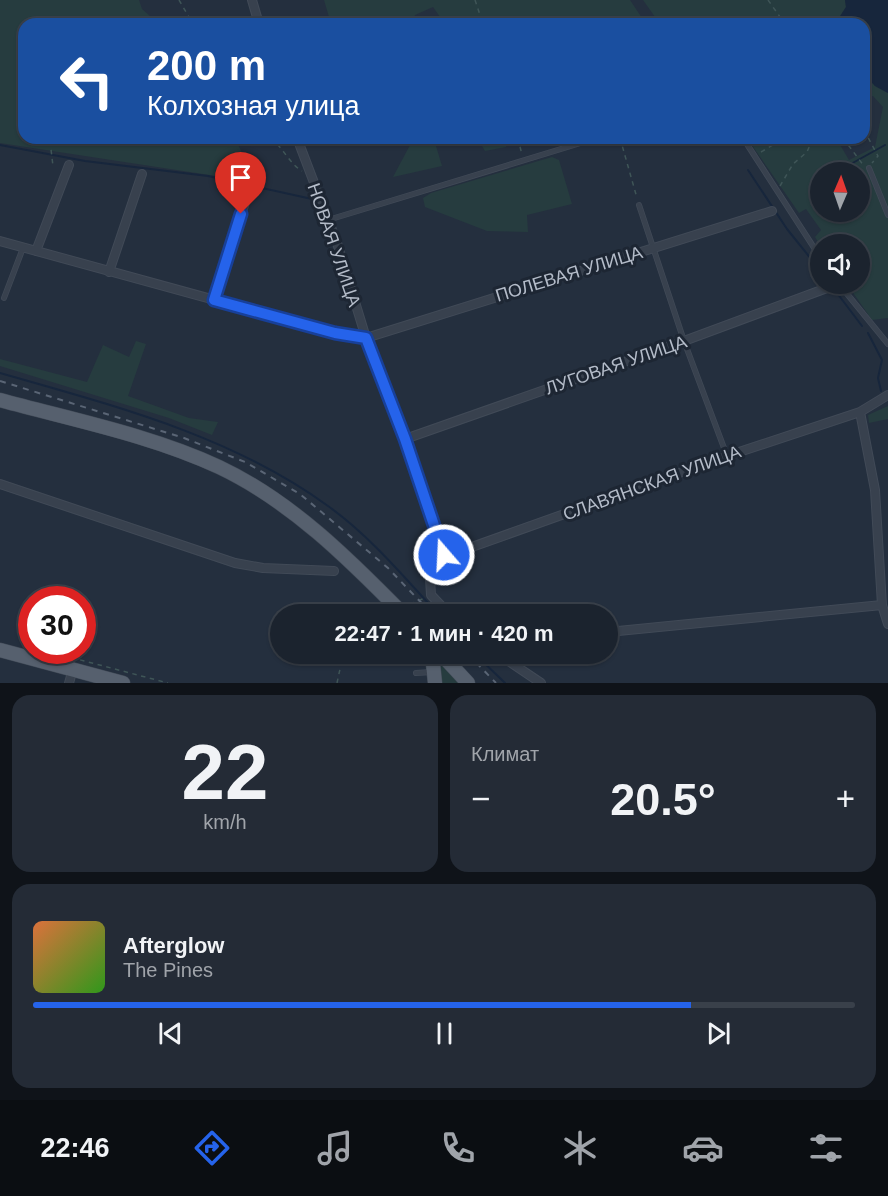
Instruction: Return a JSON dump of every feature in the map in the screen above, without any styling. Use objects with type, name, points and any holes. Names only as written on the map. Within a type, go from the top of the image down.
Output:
[{"type":"main road","points":[[0,400],[150,440],[220,468],[283,506],[324,536],[393,604]]},
{"type":"main road","points":[[0,650],[71,676],[123,683]]},
{"type":"main road","points":[[450,664],[468,683]]},
{"type":"street","points":[[252,0],[258,18]]},
{"type":"street","name":"НОВАЯ УЛИЦА","points":[[299,144],[328,220],[366,338],[405,439],[444,555]]},
{"type":"street","points":[[36,251],[69,165]]},
{"type":"street","points":[[109,272],[142,174]]},
{"type":"street","points":[[214,300],[248,193]]},
{"type":"street","name":"ПОЛЕВАЯ УЛИЦА","points":[[366,338],[772,211]]},
{"type":"street","points":[[0,242],[335,333],[366,338]]},
{"type":"street","name":"ЛУГОВАЯ УЛИЦА","points":[[405,439],[810,294]]},
{"type":"street","name":"СЛАВЯНСКАЯ УЛИЦА","points":[[444,555],[860,412],[888,394]]},
{"type":"street","points":[[860,412],[875,490],[882,605],[888,624]]},
{"type":"street","points":[[0,484],[235,563],[262,568],[334,571]]},
{"type":"street","points":[[440,604],[431,595],[430,578],[444,555]]},
{"type":"street","points":[[618,631],[882,605]]},
{"type":"street","points":[[513,664],[542,683]]},
{"type":"lane","points":[[328,220],[578,144]]},
{"type":"lane","points":[[747,144],[810,241]]},
{"type":"lane","points":[[870,170],[888,215]]},
{"type":"lane","points":[[639,205],[684,341],[727,456]]},
{"type":"lane","points":[[4,298],[22,248]]},
{"type":"lane","points":[[847,294],[888,344]]},
{"type":"lane","points":[[416,673],[434,678]]},
{"type":"path","points":[[179,0],[190,18]]},
{"type":"path","points":[[475,0],[481,18]]},
{"type":"path","points":[[768,0],[781,18]]},
{"type":"path","points":[[870,140],[878,156],[870,167]]},
{"type":"path","points":[[51,144],[53,166]]},
{"type":"path","points":[[278,144],[285,150],[295,167],[302,172],[308,171]]},
{"type":"path","points":[[519,144],[523,161]]},
{"type":"path","points":[[622,144],[639,205]]},
{"type":"path","points":[[755,156],[775,144]]},
{"type":"path","points":[[777,192],[793,164],[807,152],[810,144]]},
{"type":"path","points":[[847,144],[860,161]]},
{"type":"path","points":[[96,664],[168,683]]},
{"type":"path","points":[[337,683],[339,664]]},
{"type":"green space","points":[[0,0],[139,0],[142,9],[152,18],[18,18],[18,144],[238,144],[254,178],[229,178],[0,143]]},
{"type":"green space","points":[[324,0],[630,0],[642,18],[441,18],[433,7],[415,15],[414,18],[329,18]]},
{"type":"green space","points":[[643,0],[845,0],[846,7],[839,18],[656,18]]},
{"type":"green space","points":[[870,81],[888,93],[888,318],[872,320],[854,294],[870,294],[870,234],[818,234],[821,230],[815,222],[870,222],[870,162],[810,162],[810,215],[806,209],[799,213],[751,144],[840,144],[849,160],[875,147],[883,107],[873,96],[870,96]]},
{"type":"green space","points":[[398,144],[443,144],[436,146],[442,166],[393,177],[410,145]]},
{"type":"green space","points":[[481,144],[507,144],[506,147],[485,151]]},
{"type":"green space","points":[[552,157],[559,160],[572,204],[527,215],[528,232],[487,231],[425,207],[423,198],[431,193]]},
{"type":"green space","points":[[136,341],[146,344],[128,396],[189,418],[218,422],[212,435],[169,418],[0,366],[0,359],[87,382],[103,345],[129,357]]},
{"type":"green space","points":[[888,406],[888,419],[869,423],[868,415]]},
{"type":"green space","points":[[440,664],[445,664],[460,683],[438,683]]},
{"type":"water","points":[[845,0],[888,0],[888,93],[870,81],[870,18],[839,18],[846,7]]},
{"type":"waterway","points":[[0,145],[85,161],[208,176],[312,199]]},
{"type":"waterway","points":[[854,162],[885,145]]},
{"type":"waterway","points":[[748,170],[787,229],[810,258]]},
{"type":"waterway","points":[[838,294],[862,326]]},
{"type":"waterway","points":[[868,333],[882,360],[878,378],[881,391]]},
{"type":"waterway","points":[[0,373],[170,425],[252,460],[328,506],[358,530],[429,604]]},
{"type":"waterway","points":[[485,664],[505,683]]},
{"type":"railway","points":[[0,381],[184,438],[245,462],[300,494],[388,568],[422,604]]},
{"type":"railway","points":[[478,664],[496,683]]},
{"type":"route","points":[[241,214],[214,300],[335,333],[366,338],[405,439],[444,555]]}]
